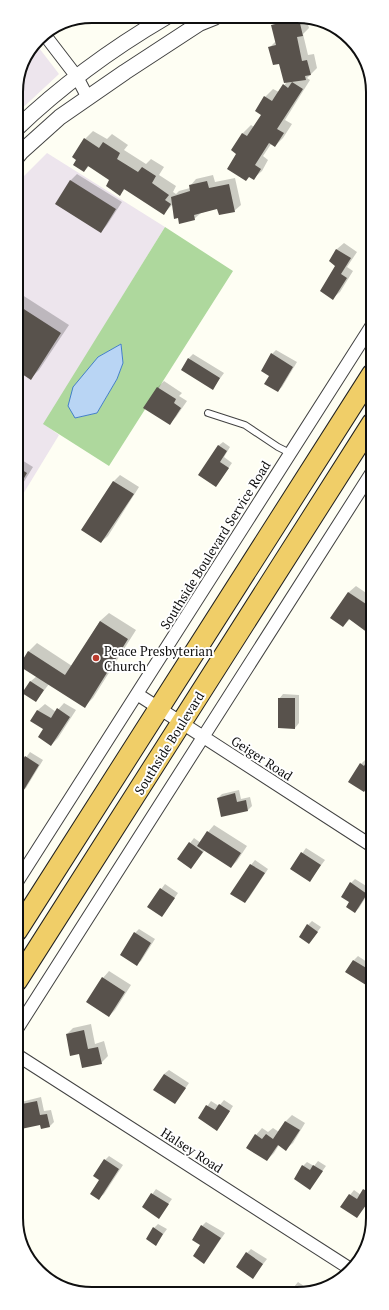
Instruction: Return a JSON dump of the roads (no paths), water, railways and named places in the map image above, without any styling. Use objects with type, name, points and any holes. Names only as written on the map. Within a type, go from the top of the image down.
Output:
[{"type":"highway","name":"Southside Boulevard","points":[[23,922],[366,383]]},
{"type":"highway","name":"Southside Boulevard","points":[[23,972],[366,432]]},
{"type":"street","points":[[23,122],[118,47],[155,23]]},
{"type":"street","points":[[23,150],[60,118],[162,46],[200,23]]},
{"type":"street","points":[[48,39],[78,77],[88,98]]},
{"type":"street","name":"Southside Boulevard Service Road","points":[[23,873],[366,334]]},
{"type":"street","points":[[23,1020],[366,481]]},
{"type":"street","name":"Geiger Road","points":[[137,694],[366,842]]},
{"type":"street","name":"Halsey Road","points":[[23,1059],[347,1266]]},
{"type":"lane","points":[[208,413],[245,425],[278,447],[290,453]]},
{"type":"water","points":[[121,344],[123,363],[117,379],[97,413],[75,418],[68,406],[73,387],[98,357]]},
{"type":"place","name":"Peace Presbyterian Church","points":[[96,658]]}]
